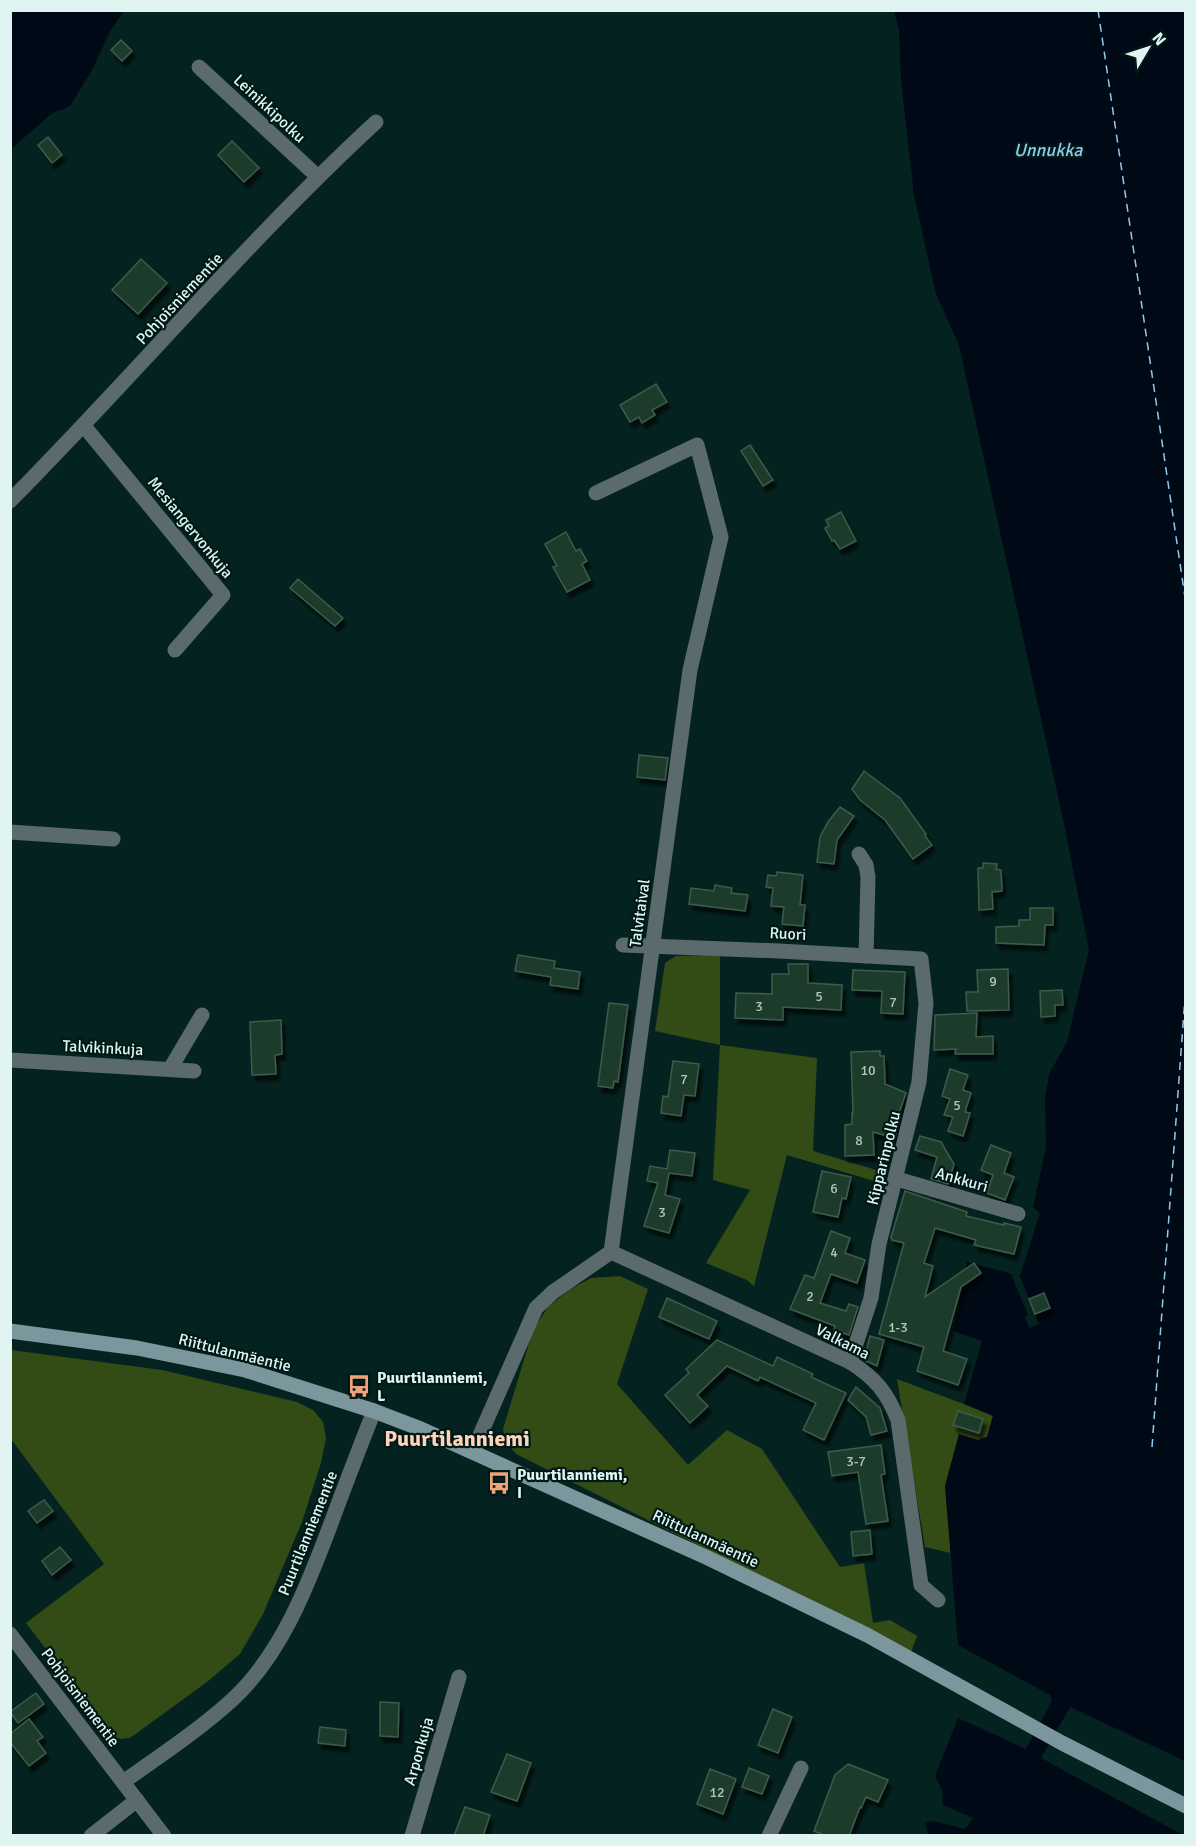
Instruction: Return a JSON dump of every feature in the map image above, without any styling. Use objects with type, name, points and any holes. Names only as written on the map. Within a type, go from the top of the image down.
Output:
[{"type":"street","name":"Leinikkipolku","points":[[199,67],[317,176]]},
{"type":"street","name":"Pohjoisniementie","points":[[10,501],[84,426],[317,176],[376,122]]},
{"type":"street","name":"Mesiangervonkuja","points":[[84,426],[223,595],[175,650]]},
{"type":"street","name":"Talvitaival","points":[[596,494],[697,445],[721,537],[690,670],[611,1252]]},
{"type":"street","points":[[10,832],[113,839]]},
{"type":"street","points":[[859,854],[866,866],[868,877],[866,956]]},
{"type":"street","name":"Ruori","points":[[623,945],[921,959]]},
{"type":"street","name":"Kipparinpolku","points":[[849,1362],[870,1298],[879,1244],[897,1179],[919,1082],[926,1004],[921,959]]},
{"type":"street","points":[[170,1069],[202,1015]]},
{"type":"street","name":"Talvikinkuja","points":[[10,1060],[194,1071]]},
{"type":"street","name":"Ankkuri","points":[[897,1179],[1018,1214]]},
{"type":"street","points":[[473,1451],[536,1308],[553,1292],[611,1252]]},
{"type":"street","name":"Valkama","points":[[611,1252],[849,1362],[879,1385],[891,1400],[898,1420],[921,1585],[938,1600]]},
{"type":"street","name":"Riittulanmäentie","points":[[10,1331],[137,1348],[246,1370],[374,1411],[473,1451],[708,1558],[867,1635],[1062,1743],[1185,1806]]},
{"type":"street","name":"Puurtilanniementie","points":[[123,1782],[233,1699],[254,1676],[281,1637],[306,1590],[374,1411]]},
{"type":"street","name":"Pohjoisniementie","points":[[10,1634],[123,1782]]},
{"type":"street","name":"Arponkuja","points":[[412,1836],[459,1677]]},
{"type":"street","points":[[769,1836],[801,1768]]},
{"type":"street","points":[[123,1782],[164,1836]]},
{"type":"street","points":[[91,1836],[137,1800]]},
{"type":"green space","points":[[720,955],[720,1045],[655,1031],[665,963],[676,956]]},
{"type":"green space","points":[[720,1045],[817,1058],[813,1151],[886,1173],[884,1184],[787,1155],[754,1286],[747,1280],[706,1263],[750,1190],[713,1180]]},
{"type":"green space","points":[[620,1276],[648,1289],[617,1384],[688,1465],[727,1430],[762,1449],[840,1567],[864,1563],[873,1623],[890,1620],[917,1636],[911,1652],[516,1454],[511,1448],[503,1429],[533,1330],[548,1307],[569,1290],[591,1278]]},
{"type":"green space","points":[[11,1350],[162,1370],[297,1402],[313,1410],[323,1422],[326,1438],[321,1463],[302,1522],[263,1614],[240,1654],[207,1682],[130,1738],[120,1739],[112,1735],[26,1623],[104,1564],[11,1439]]},
{"type":"green space","points":[[897,1379],[993,1415],[987,1437],[978,1440],[959,1435],[945,1486],[951,1553],[925,1547]]},
{"type":"water","points":[[11,10],[124,11],[110,31],[92,70],[70,106],[51,114],[11,149]]},
{"type":"water","name":"Unnukka","points":[[894,11],[1185,11],[1185,1761],[1070,1707],[1041,1758],[1183,1835],[929,1836],[925,1823],[933,1821],[965,1829],[973,1818],[943,1805],[942,1790],[935,1776],[958,1718],[1026,1749],[1052,1701],[1050,1695],[958,1645],[945,1486],[959,1434],[978,1440],[987,1437],[993,1416],[964,1404],[982,1341],[954,1331],[967,1262],[1020,1276],[1040,1213],[1033,1207],[1046,1147],[1045,1098],[1049,1074],[1067,1042],[1089,950],[1063,819],[959,345],[936,294],[914,195],[901,80],[899,30]]},
{"type":"pier","points":[[1011,1274],[1020,1276],[1039,1324],[1029,1328],[1025,1317],[1028,1315]]},
{"type":"building","points":[[121,40],[132,51],[122,61],[111,50]]},
{"type":"building","points":[[48,137],[62,155],[52,163],[38,145]]},
{"type":"building","points":[[232,141],[259,168],[244,182],[218,155]]},
{"type":"building","points":[[141,259],[167,283],[138,314],[112,290]]},
{"type":"building","points":[[656,384],[667,402],[652,410],[655,415],[642,423],[639,417],[630,422],[620,405]]},
{"type":"building","points":[[750,445],[773,480],[763,486],[741,451]]},
{"type":"building","points":[[841,512],[856,541],[840,549],[834,540],[832,541],[825,528],[829,526],[826,520]]},
{"type":"building","points":[[566,532],[576,551],[580,549],[587,561],[582,564],[590,580],[567,592],[553,567],[557,566],[545,544]]},
{"type":"building","points":[[298,579],[343,618],[335,626],[290,588]]},
{"type":"building","points":[[639,755],[668,758],[665,780],[637,777]]},
{"type":"building","points":[[864,771],[900,798],[926,834],[925,836],[932,845],[913,859],[885,820],[860,800],[852,789]]},
{"type":"building","points":[[840,807],[854,816],[837,840],[834,864],[817,862],[820,837]]},
{"type":"building","points":[[983,863],[997,864],[996,869],[1001,870],[1002,891],[992,892],[993,909],[979,910],[978,868],[983,868]]},
{"type":"building","points":[[777,872],[803,875],[800,905],[805,905],[803,926],[782,924],[784,907],[771,906],[773,888],[766,887],[768,875],[776,876]]},
{"type":"building","points":[[715,885],[732,888],[731,893],[748,895],[745,911],[689,904],[691,888],[714,891]]},
{"type":"building","points":[[1030,908],[1053,908],[1053,925],[1045,925],[1044,945],[996,943],[996,927],[1019,926],[1019,920],[1030,920]]},
{"type":"building","points":[[518,955],[555,961],[554,968],[580,972],[578,989],[550,985],[551,977],[515,971]]},
{"type":"building","points":[[788,964],[808,964],[808,983],[842,985],[841,1010],[783,1007],[783,1020],[735,1018],[736,993],[772,994],[772,974],[789,974]]},
{"type":"building","points":[[1008,969],[1009,1010],[967,1011],[966,992],[978,992],[977,970]]},
{"type":"building","points":[[853,970],[905,972],[903,1014],[881,1013],[882,991],[852,990]]},
{"type":"building","points":[[1062,990],[1063,1005],[1055,1005],[1055,1016],[1041,1017],[1040,991]]},
{"type":"building","points":[[609,1003],[628,1005],[618,1082],[614,1081],[613,1088],[598,1086]]},
{"type":"building","points":[[977,1013],[976,1037],[993,1036],[993,1054],[955,1054],[956,1049],[934,1050],[935,1015]]},
{"type":"building","points":[[281,1020],[282,1054],[275,1055],[276,1074],[252,1075],[250,1022]]},
{"type":"building","points":[[880,1051],[880,1056],[884,1056],[885,1084],[906,1093],[898,1116],[900,1116],[895,1138],[873,1132],[874,1155],[845,1156],[845,1125],[852,1124],[853,1113],[851,1052]]},
{"type":"building","points":[[673,1061],[699,1064],[695,1096],[684,1095],[681,1116],[661,1113],[663,1096],[668,1097]]},
{"type":"building","points":[[950,1069],[968,1075],[963,1090],[971,1093],[965,1112],[970,1113],[963,1136],[948,1131],[953,1117],[944,1115],[950,1099],[942,1096]]},
{"type":"building","points":[[920,1136],[941,1142],[954,1164],[948,1184],[931,1179],[937,1157],[915,1150]]},
{"type":"building","points":[[991,1145],[1011,1153],[1004,1173],[1014,1177],[1005,1200],[987,1193],[993,1175],[981,1170]]},
{"type":"building","points":[[670,1150],[695,1153],[692,1176],[669,1173],[665,1195],[680,1199],[669,1233],[644,1226],[658,1183],[647,1181],[650,1166],[667,1169]]},
{"type":"building","points":[[822,1171],[851,1177],[846,1199],[842,1198],[838,1217],[813,1212]]},
{"type":"building","points":[[905,1191],[967,1212],[966,1216],[1021,1227],[1014,1254],[974,1245],[976,1240],[935,1228],[924,1263],[933,1266],[925,1297],[974,1263],[981,1273],[961,1287],[943,1351],[967,1359],[958,1385],[917,1371],[924,1347],[879,1334],[904,1243],[892,1240],[891,1237]]},
{"type":"building","points":[[831,1231],[850,1238],[845,1253],[865,1260],[857,1283],[831,1274],[820,1303],[846,1311],[849,1304],[858,1307],[849,1335],[834,1330],[835,1326],[790,1309],[805,1275],[814,1278]]},
{"type":"building","points":[[1044,1293],[1050,1308],[1035,1314],[1029,1299]]},
{"type":"building","points":[[667,1298],[717,1321],[709,1339],[659,1317]]},
{"type":"building","points":[[870,1336],[884,1340],[877,1366],[864,1360]]},
{"type":"building","points":[[717,1340],[773,1366],[777,1357],[813,1374],[811,1377],[846,1393],[824,1440],[803,1430],[816,1403],[760,1377],[758,1381],[727,1366],[697,1395],[708,1406],[690,1423],[665,1395],[689,1373],[686,1369]]},
{"type":"building","points":[[856,1387],[880,1408],[887,1431],[871,1435],[866,1417],[848,1400]]},
{"type":"building","points":[[958,1411],[983,1419],[979,1433],[953,1425]]},
{"type":"building","points":[[881,1445],[885,1474],[881,1475],[888,1521],[866,1524],[858,1472],[832,1476],[828,1452]]},
{"type":"building","points":[[44,1500],[53,1511],[37,1523],[28,1511]]},
{"type":"building","points":[[870,1530],[872,1554],[853,1556],[851,1532]]},
{"type":"building","points":[[60,1547],[71,1560],[52,1575],[42,1561]]},
{"type":"building","points":[[36,1693],[44,1704],[18,1723],[10,1712]]},
{"type":"building","points":[[380,1702],[399,1703],[398,1737],[380,1736]]},
{"type":"building","points":[[773,1709],[792,1717],[778,1753],[758,1745]]},
{"type":"building","points":[[29,1719],[43,1737],[37,1741],[46,1753],[29,1766],[10,1742],[10,1734]]},
{"type":"building","points":[[320,1727],[346,1730],[345,1746],[318,1743]]},
{"type":"building","points":[[507,1754],[531,1763],[517,1801],[491,1792]]},
{"type":"building","points":[[848,1764],[888,1780],[878,1802],[866,1797],[849,1836],[826,1836],[814,1831],[835,1775]]},
{"type":"building","points":[[749,1768],[769,1776],[762,1794],[742,1787]]},
{"type":"building","points":[[710,1769],[736,1779],[723,1814],[697,1804]]},
{"type":"building","points":[[465,1807],[490,1815],[483,1836],[454,1836]]},
{"type":"ferry route","points":[[1098,10],[1186,604]]},
{"type":"ferry route","points":[[1152,1447],[1186,984]]},
{"type":"place","name":"Puurtilanniemi, L","points":[[359,1386]]},
{"type":"place","name":"Puurtilanniemi, I","points":[[499,1483]]},
{"type":"district","name":"Puurtilanniemi","points":[[457,1438]]}]
